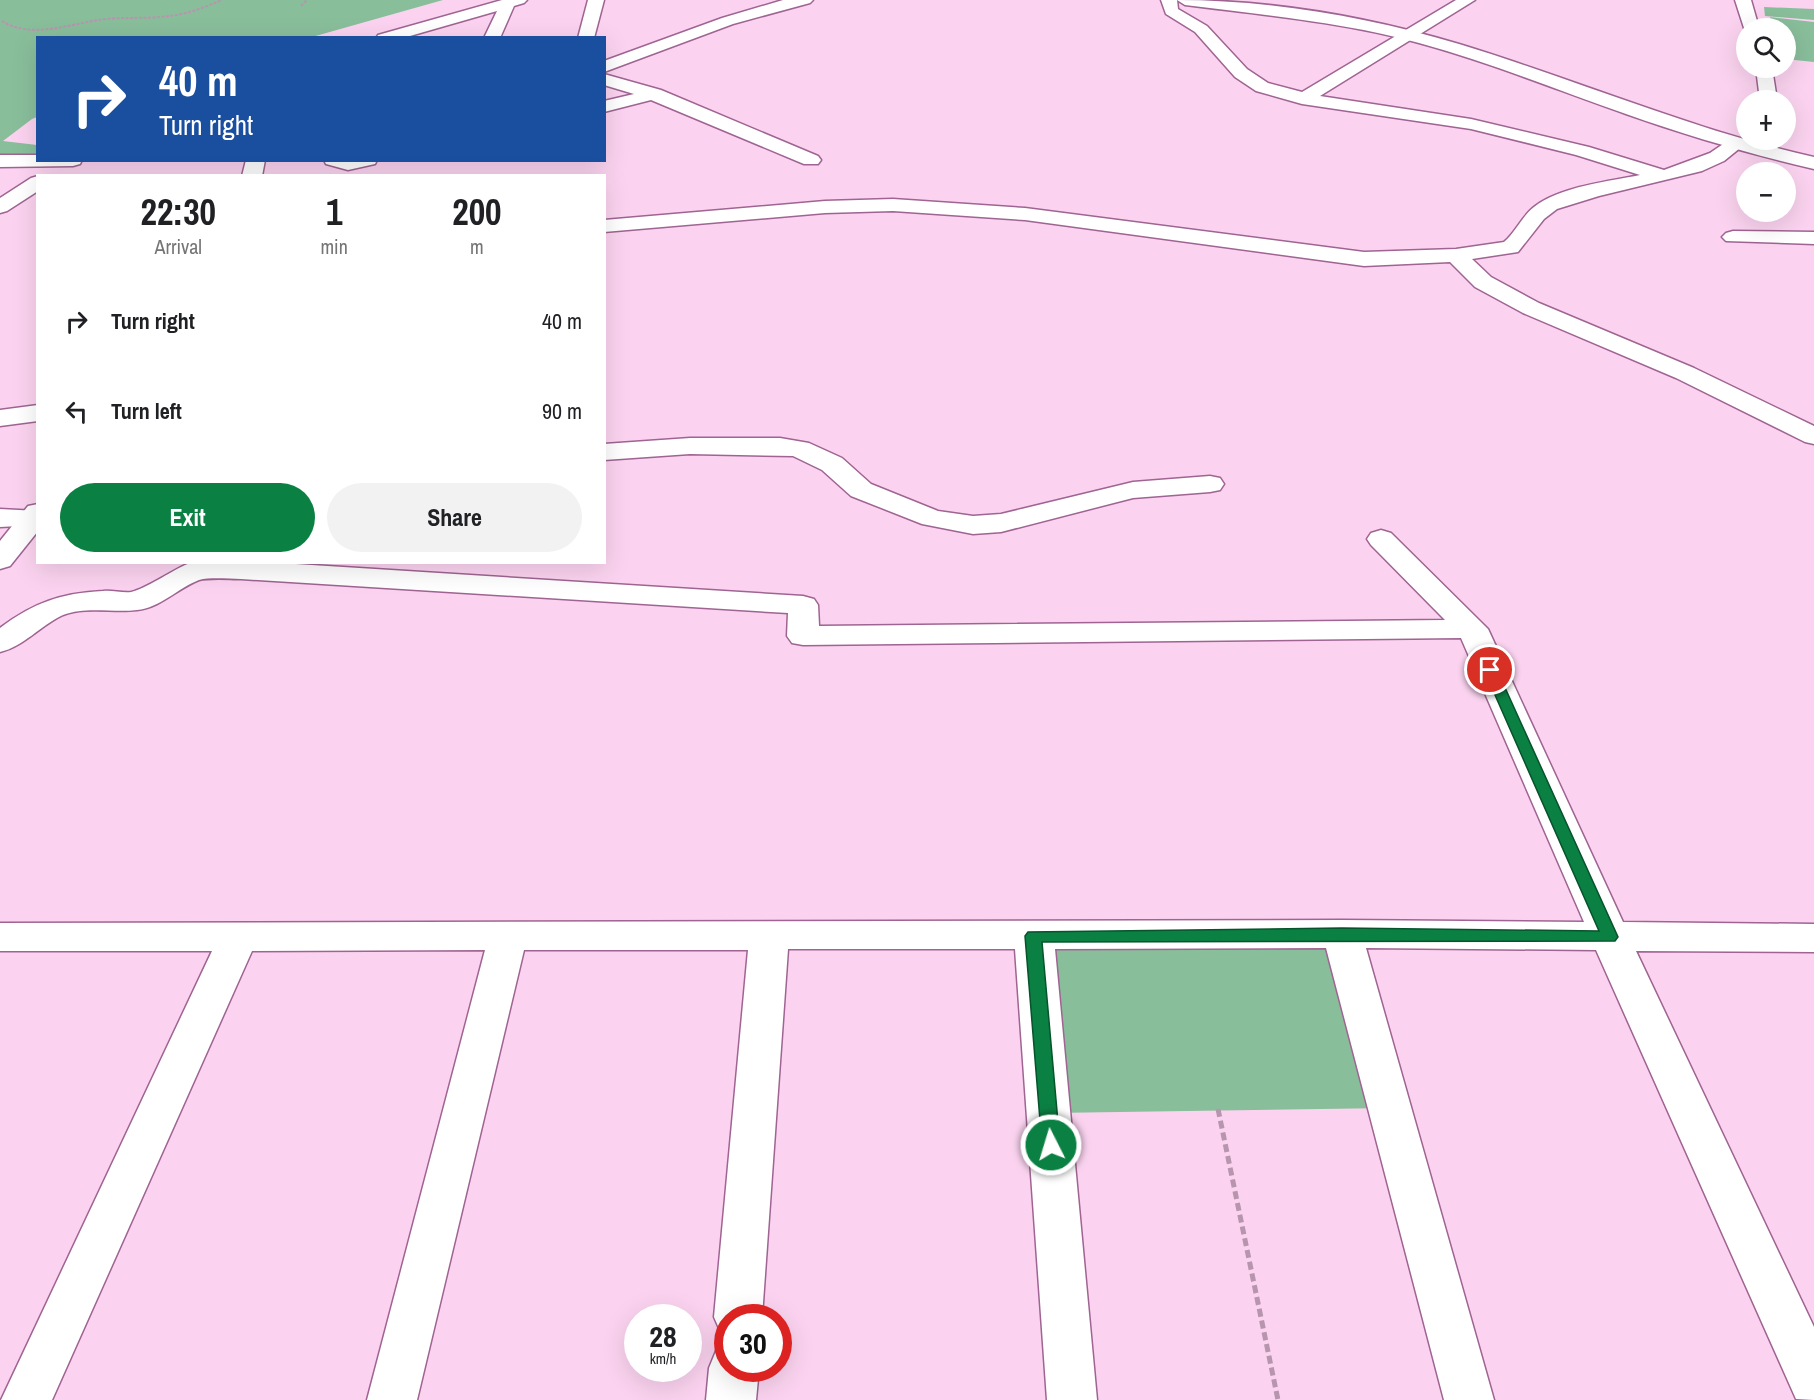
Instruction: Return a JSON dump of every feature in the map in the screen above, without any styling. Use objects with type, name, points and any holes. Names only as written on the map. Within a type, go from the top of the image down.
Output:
[{"type":"street","points":[[587,36],[596,0]]},
{"type":"street","points":[[606,66],[724,20],[805,0]]},
{"type":"street","points":[[1169,0],[1171,11],[1201,28],[1241,73],[1269,90],[1302,99],[1471,124],[1582,151],[1660,175]]},
{"type":"street","points":[[1185,0],[1338,22],[1407,35],[1656,119],[1736,138]]},
{"type":"street","points":[[1302,99],[1467,0]]},
{"type":"street","points":[[1743,0],[1748,18]]},
{"type":"street","points":[[391,36],[514,1]]},
{"type":"street","points":[[493,36],[514,1]]},
{"type":"street","points":[[606,79],[712,116],[811,160]]},
{"type":"street","points":[[606,106],[654,94]]},
{"type":"street","points":[[606,226],[825,207],[913,206],[1025,214],[1364,259],[1456,255],[1510,247],[1516,244],[1534,217],[1549,206],[1581,194],[1685,170],[1726,153],[1736,144]]},
{"type":"street","points":[[1774,150],[1814,163]]},
{"type":"street","points":[[0,161],[36,161]]},
{"type":"street","points":[[49,174],[63,162]]},
{"type":"street","points":[[340,162],[348,164],[358,162]]},
{"type":"street","points":[[0,207],[36,183]]},
{"type":"street","points":[[1733,237],[1814,237]]},
{"type":"street","points":[[1456,255],[1483,282],[1531,308],[1685,373],[1814,436]]},
{"type":"street","points":[[0,418],[36,413]]},
{"type":"street","points":[[606,452],[690,446],[780,446],[800,449],[832,464],[861,490],[932,518],[974,525],[1001,523],[1133,490],[1210,484]]},
{"type":"street","points":[[0,518],[35,515]]},
{"type":"street","points":[[0,560],[35,515]]},
{"type":"street","points":[[1381,539],[1472,629],[1814,1382]]},
{"type":"street","points":[[0,643],[28,621],[58,606],[103,600],[137,602],[195,572],[241,570],[803,605],[803,636],[1472,629]]},
{"type":"street","points":[[1342,934],[1469,1400]]},
{"type":"street","points":[[0,937],[1342,934],[1814,938]]},
{"type":"street","points":[[26,1400],[239,936]]},
{"type":"street","points":[[392,1400],[508,936]]},
{"type":"street","points":[[739,1304],[769,936]]},
{"type":"street","points":[[1034,936],[1072,1400]]},
{"type":"street","points":[[731,1400],[733,1382]]},
{"type":"path","points":[[2,21],[13,28],[27,29],[105,19],[155,19],[197,11],[222,0]]},
{"type":"path","points":[[301,6],[307,0]]},
{"type":"path","points":[[1218,1109],[1278,1400]]},
{"type":"green space","points":[[0,0],[443,0],[316,36],[36,36],[36,117],[3,141],[36,145],[36,160],[0,161]]},
{"type":"green space","points":[[1764,7],[1814,9],[1814,20],[1765,16]]},
{"type":"green space","points":[[1796,20],[1814,22],[1814,62],[1796,60]]},
{"type":"green space","points":[[1345,935],[1389,1108],[1052,1113],[1037,936]]},
{"type":"route","points":[[1051,1145],[1034,936],[1342,934],[1610,937],[1490,670]]}]
